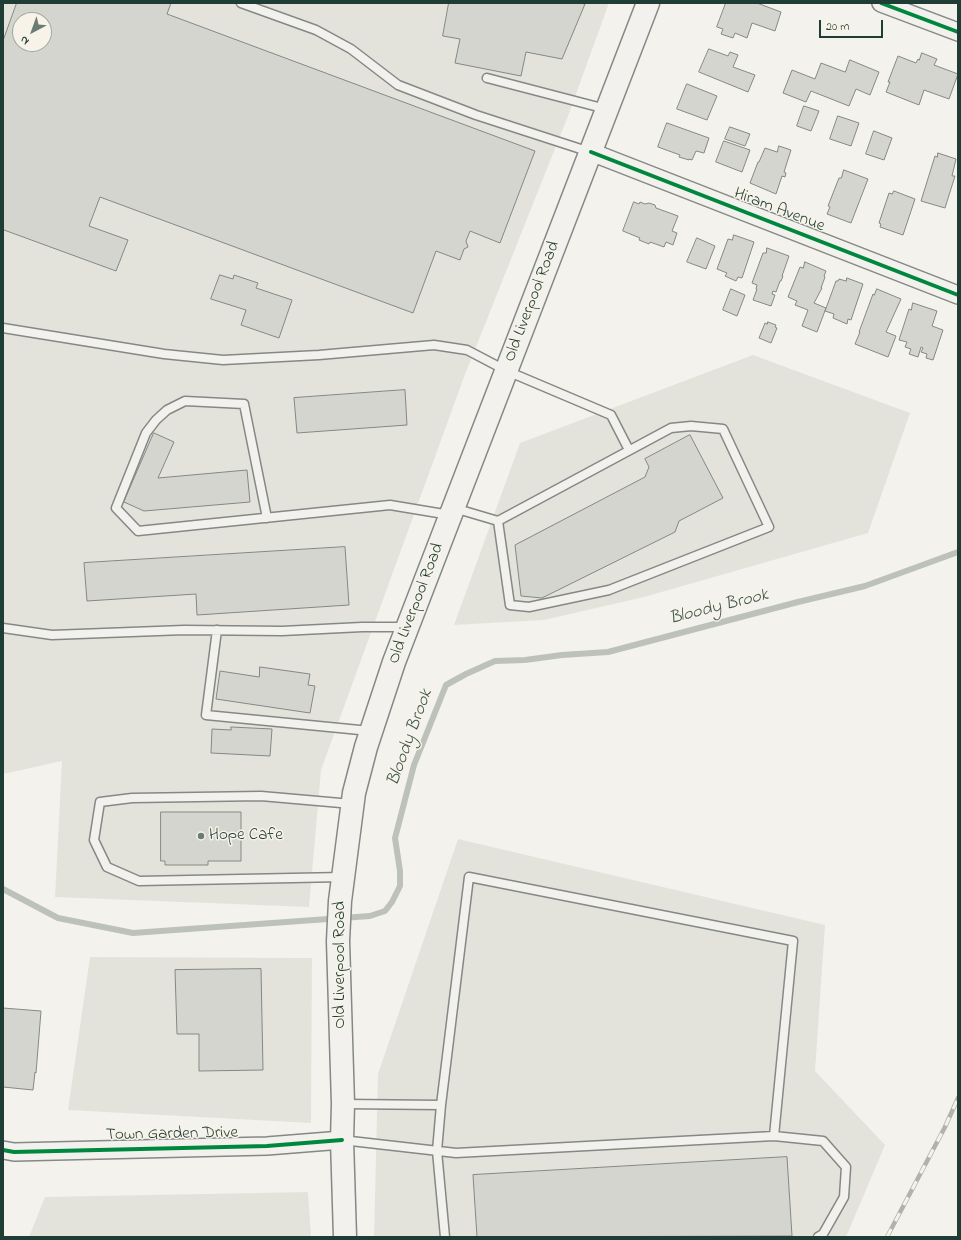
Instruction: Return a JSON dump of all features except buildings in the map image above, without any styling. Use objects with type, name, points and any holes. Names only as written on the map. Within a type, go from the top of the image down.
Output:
[{"type":"main road","name":"Old Liverpool Road","points":[[345,1237],[338,941],[340,901],[352,804],[371,731],[394,662],[648,3]]},
{"type":"street","points":[[881,3],[958,32]]},
{"type":"street","name":"Hiram Avenue","points":[[591,152],[958,295]]},
{"type":"street","name":"Town Garden Drive","points":[[3,1150],[14,1152],[267,1146],[342,1140]]},
{"type":"lane","points":[[240,3],[316,30],[351,49],[398,85],[476,115],[591,152]]},
{"type":"lane","points":[[487,78],[607,109]]},
{"type":"lane","points":[[3,328],[164,354],[223,360],[319,355],[434,345],[467,350],[506,372],[611,415],[629,450]]},
{"type":"lane","points":[[267,518],[244,404],[185,401],[167,410],[156,420],[146,434],[116,508],[138,531],[267,518],[390,505],[452,511],[498,521],[671,428],[691,426],[723,429],[769,527],[609,590],[529,607],[510,605],[498,521]]},
{"type":"lane","points":[[3,628],[52,635],[184,630],[282,631],[362,627],[408,627]]},
{"type":"lane","points":[[217,630],[206,715],[371,731]]},
{"type":"lane","points":[[343,877],[139,881],[107,867],[94,840],[100,802],[132,798],[261,796],[352,804]]},
{"type":"lane","points":[[445,1237],[437,1150],[441,1105],[469,877],[793,941],[774,1136]]},
{"type":"lane","points":[[343,1104],[441,1105]]},
{"type":"lane","points":[[342,1140],[456,1153],[774,1136],[822,1141],[846,1167],[844,1197],[823,1234],[818,1237]]},
{"type":"shaded area","points":[[3,3],[609,3],[568,116],[464,377],[321,770],[309,907],[55,897],[62,761],[3,774]]},
{"type":"shaded area","points":[[753,355],[910,413],[868,533],[644,597],[544,620],[454,625],[520,443]]},
{"type":"shaded area","points":[[458,839],[825,925],[815,1071],[885,1145],[846,1237],[374,1237],[378,1074]]},
{"type":"shaded area","points":[[90,957],[312,958],[311,1123],[68,1110]]},
{"type":"shaded area","points":[[308,1192],[311,1237],[29,1237],[45,1197]]},
{"type":"waterway","name":"Bloody Brook","points":[[3,889],[58,918],[133,933],[370,916],[385,911],[392,902],[400,886],[400,871],[395,838],[414,765],[446,685],[495,661],[525,660],[562,655],[608,652],[865,586],[958,552]]},
{"type":"railway","points":[[887,1237],[945,1127],[958,1098]]},
{"type":"cycle path","points":[[881,3],[958,32]]},
{"type":"cycle path","points":[[591,152],[958,295]]},
{"type":"cycle path","points":[[3,1150],[14,1152],[267,1146],[342,1140]]},
{"type":"place","name":"Hope Cafe","points":[[201,836]]}]
